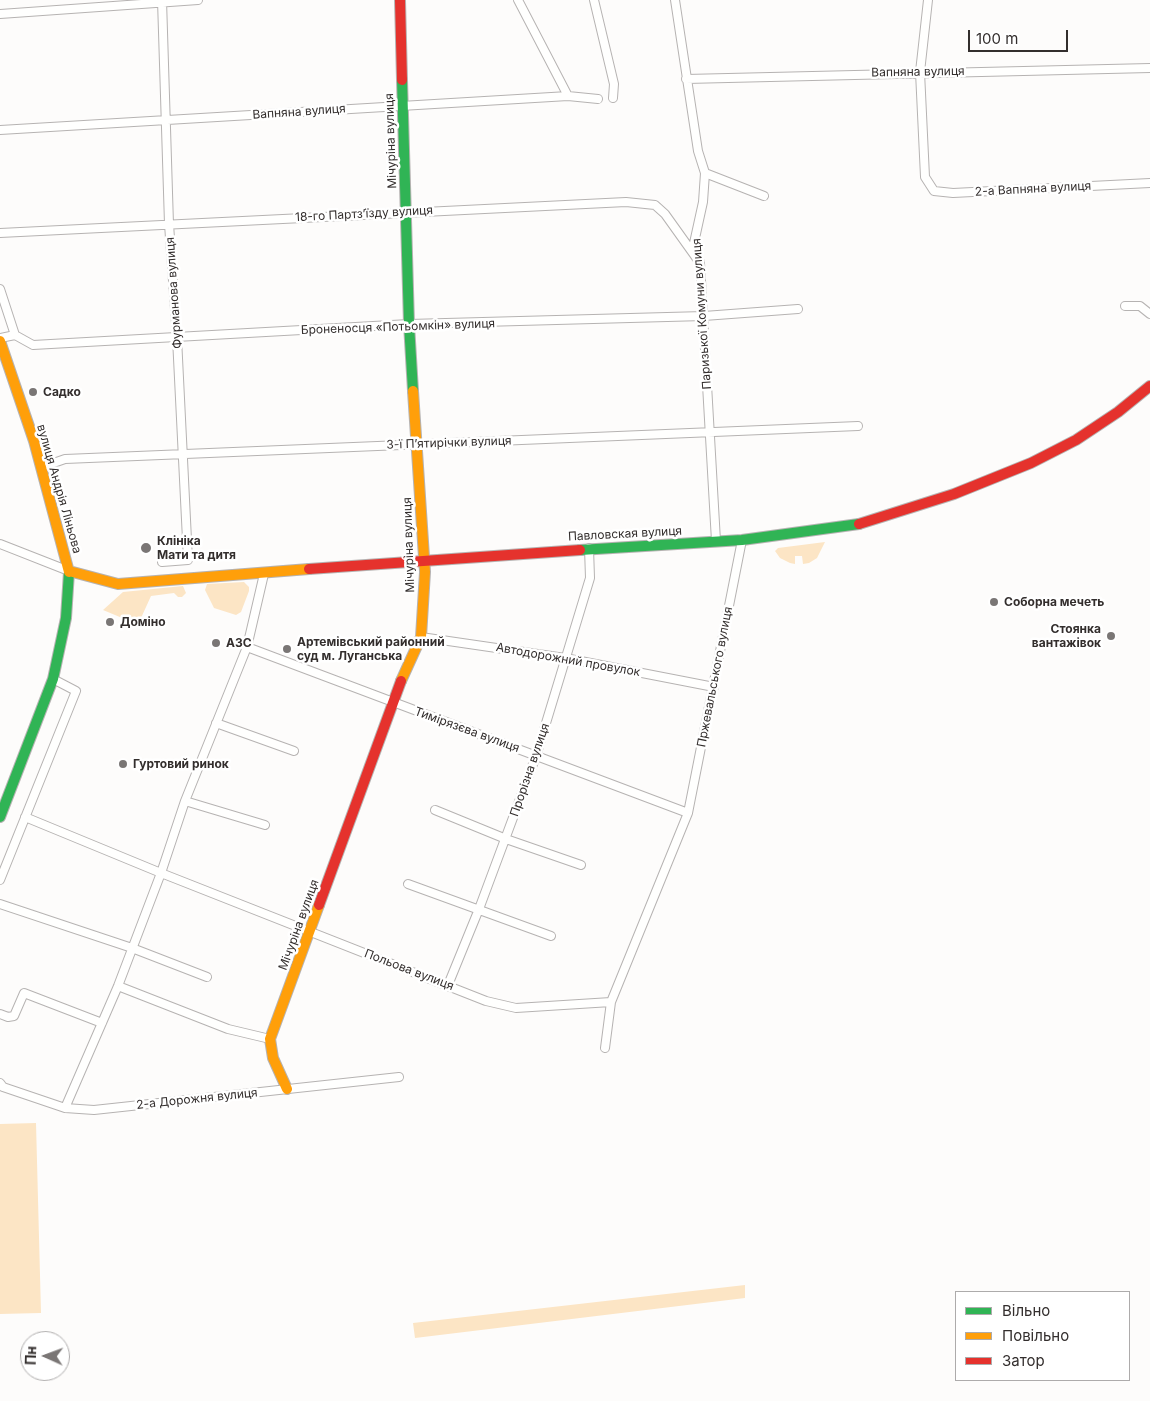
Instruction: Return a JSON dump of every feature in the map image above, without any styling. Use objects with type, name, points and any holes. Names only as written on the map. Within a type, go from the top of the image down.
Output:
[{"type":"main road","name":"Мічуріна вулиця","points":[[270,1039],[392,702],[421,637],[424,560],[409,324],[400,0]]},
{"type":"main road","name":"вулиця Андрія Ліньова","points":[[0,340],[42,467],[69,571],[66,618],[53,679],[0,817]]},
{"type":"main road","name":"Павловская вулиця","points":[[69,571],[118,584],[589,548],[742,540],[855,525],[954,494],[1030,464],[1076,440],[1118,412],[1150,386]]},
{"type":"main road","points":[[270,1039],[273,1058],[287,1089]]},
{"type":"street","points":[[0,14],[198,0]]},
{"type":"street","points":[[518,0],[568,96]]},
{"type":"street","points":[[594,0],[614,84],[613,98]]},
{"type":"street","name":"Паризької Комуни вулиця","points":[[675,0],[698,151],[705,173],[703,202],[694,243],[700,263],[704,316],[716,541]]},
{"type":"street","points":[[920,72],[928,0]]},
{"type":"street","name":"Фурманова вулиця","points":[[162,562],[188,560],[177,338],[169,224],[163,1]]},
{"type":"street","name":"Вапняна вулиця","points":[[686,79],[1150,68]]},
{"type":"street","name":"2-а Вапняна вулиця","points":[[920,72],[925,177],[934,192],[953,194],[1150,183]]},
{"type":"street","name":"Вапняна вулиця","points":[[0,130],[568,96],[598,99]]},
{"type":"street","points":[[705,173],[764,196]]},
{"type":"street","name":"18-го Партз’їзду вулиця","points":[[0,233],[626,202],[655,205],[665,214],[700,263]]},
{"type":"street","points":[[0,289],[15,335],[0,340]]},
{"type":"street","points":[[1125,306],[1140,306],[1150,314]]},
{"type":"street","name":"Броненосця «Потьомкін» вулиця","points":[[15,335],[33,345],[409,324],[704,316],[798,309]]},
{"type":"street","name":"3-ї П’ятирічки вулиця","points":[[42,467],[65,459],[416,443],[710,434],[858,426]]},
{"type":"street","name":"Пржевальського вулиця","points":[[688,813],[742,540]]},
{"type":"street","points":[[0,544],[69,571]]},
{"type":"street","name":"Прорізна вулиця","points":[[448,986],[480,909],[536,756],[590,578],[589,548]]},
{"type":"street","points":[[66,1108],[118,986],[161,873],[185,801],[247,647],[264,574]]},
{"type":"street","name":"Автодорожний провулок","points":[[421,637],[565,658],[714,686]]},
{"type":"street","name":"Тимірязєва вулиця","points":[[247,647],[688,813]]},
{"type":"street","points":[[0,880],[76,691],[53,679]]},
{"type":"street","points":[[216,723],[294,751]]},
{"type":"street","points":[[185,801],[265,825]]},
{"type":"street","points":[[435,810],[506,839],[581,865]]},
{"type":"street","points":[[605,1048],[611,1002],[688,813]]},
{"type":"street","name":"Польова вулиця","points":[[25,817],[161,873],[486,1001],[516,1008],[611,1002]]},
{"type":"street","points":[[408,884],[551,936]]},
{"type":"street","points":[[0,904],[132,948],[207,978]]},
{"type":"street","points":[[118,986],[228,1029],[270,1039]]},
{"type":"street","points":[[0,1014],[8,1017],[14,1016],[24,993],[102,1023]]},
{"type":"street","name":"2-а Дорожня вулиця","points":[[0,1083],[3,1087],[66,1108],[94,1110],[399,1077]]},
{"type":"shaded area","points":[[825,542],[817,558],[809,563],[803,564],[802,556],[795,556],[795,564],[790,563],[780,558],[775,551],[778,548]]},
{"type":"shaded area","points":[[244,582],[249,587],[249,591],[241,612],[236,615],[214,608],[205,590],[207,584]]},
{"type":"shaded area","points":[[183,586],[186,593],[182,597],[178,597],[174,593],[151,596],[141,618],[127,620],[103,610],[123,592]]},
{"type":"shaded area","points":[[36,1123],[41,1313],[0,1314],[0,1124]]},
{"type":"shaded area","points":[[745,1285],[745,1298],[415,1338],[413,1323]]},
{"type":"traffic: fast","points":[[402,80],[409,324],[413,391]]},
{"type":"traffic: fast","points":[[580,550],[742,540],[859,524]]},
{"type":"traffic: fast","points":[[0,817],[53,679],[66,618],[69,572]]},
{"type":"traffic: slow","points":[[0,341],[34,441],[69,572]]},
{"type":"traffic: slow","points":[[401,681],[421,637],[425,572],[413,391]]},
{"type":"traffic: slow","points":[[69,571],[118,584],[309,569]]},
{"type":"traffic: slow","points":[[287,1089],[273,1058],[270,1039],[319,905]]},
{"type":"traffic: jam","points":[[400,0],[402,80]]},
{"type":"traffic: jam","points":[[859,524],[954,494],[1031,463],[1076,440],[1118,412],[1150,386]]},
{"type":"traffic: jam","points":[[309,569],[580,550]]},
{"type":"traffic: jam","points":[[319,905],[401,681]]},
{"type":"place","name":"Садко","points":[[33,392]]},
{"type":"place","name":"Клініка Мати та дитя","points":[[146,548]]},
{"type":"place","name":"Соборна мечеть","points":[[994,602]]},
{"type":"place","name":"Доміно","points":[[110,622]]},
{"type":"place","name":"Стоянка вантажівок","points":[[1111,636]]},
{"type":"place","name":"АЗС","points":[[216,643]]},
{"type":"place","name":"Артемівський районний суд м. Луганська","points":[[287,649]]},
{"type":"place","name":"Гуртовий ринок","points":[[123,764]]}]
